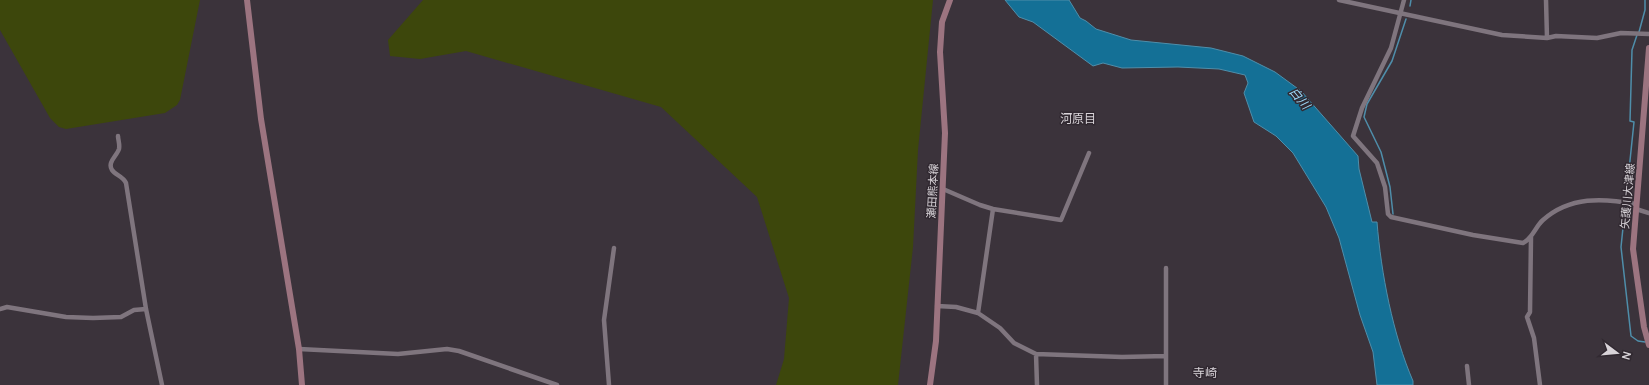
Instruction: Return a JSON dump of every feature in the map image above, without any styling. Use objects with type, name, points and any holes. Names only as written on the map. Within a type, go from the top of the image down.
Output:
[{"type":"main road","points":[[247,0],[261,119],[299,349],[302,385]]},
{"type":"main road","name":"瀬田熊本線","points":[[930,385],[936,341],[945,127],[940,52],[942,22],[950,0]]},
{"type":"main road","name":"矢護川大津線","points":[[1649,49],[1634,205],[1633,249],[1644,326],[1649,345]]},
{"type":"street","points":[[1339,0],[1502,35],[1547,38],[1556,36],[1597,38],[1621,32],[1649,34]]},
{"type":"street","points":[[1404,0],[1391,48],[1362,108],[1353,136],[1377,163],[1385,187],[1388,214],[1391,217],[1523,243],[1531,237],[1544,219],[1573,202],[1582,200],[1624,201],[1649,213]]},
{"type":"street","points":[[1546,0],[1547,38]]},
{"type":"street","points":[[118,136],[119,148],[113,159],[111,168],[112,171],[123,178],[126,183],[146,309],[162,385]]},
{"type":"street","points":[[943,189],[993,209],[1061,220],[1089,153]]},
{"type":"street","points":[[978,313],[993,209]]},
{"type":"street","points":[[1531,237],[1530,312],[1527,317],[1534,338],[1540,385]]},
{"type":"street","points":[[609,385],[604,320],[614,248]]},
{"type":"street","points":[[1166,268],[1166,385]]},
{"type":"street","points":[[937,306],[956,307],[978,313],[1000,328],[1014,343],[1036,354],[1122,357],[1166,356]]},
{"type":"street","points":[[0,310],[7,307],[66,317],[93,318],[121,317],[134,310],[146,309]]},
{"type":"street","points":[[299,349],[398,354],[453,350],[557,385]]},
{"type":"street","points":[[1036,354],[1037,385]]},
{"type":"street","points":[[1467,366],[1469,385]]},
{"type":"green space","points":[[0,0],[200,0],[180,100],[177,105],[165,113],[66,129],[59,127],[50,118],[0,30]]},
{"type":"green space","points":[[423,0],[933,0],[918,150],[913,247],[898,385],[776,385],[784,359],[789,298],[757,197],[661,107],[466,51],[420,59],[390,56],[388,40]]},
{"type":"water","name":"白川","points":[[1005,0],[1069,0],[1080,18],[1096,29],[1131,40],[1211,48],[1243,56],[1275,72],[1301,91],[1358,156],[1359,169],[1372,222],[1377,222],[1385,283],[1394,324],[1413,385],[1377,385],[1373,352],[1360,315],[1339,238],[1326,207],[1293,153],[1276,136],[1254,122],[1244,93],[1248,83],[1245,75],[1219,69],[1178,67],[1122,68],[1103,63],[1093,66],[1033,22],[1019,17]]},
{"type":"waterway","points":[[1410,6],[1411,0]]},
{"type":"waterway","points":[[1639,32],[1645,10],[1645,0]]},
{"type":"waterway","points":[[1393,214],[1390,187],[1381,152],[1364,117],[1367,104],[1392,61],[1406,19]]},
{"type":"waterway","points":[[1637,35],[1632,50],[1630,121],[1634,122],[1621,247],[1631,336],[1638,341],[1645,342]]},
{"type":"district","name":"河原目","points":[[1078,118]]},
{"type":"district","name":"寺崎","points":[[1205,372]]}]
